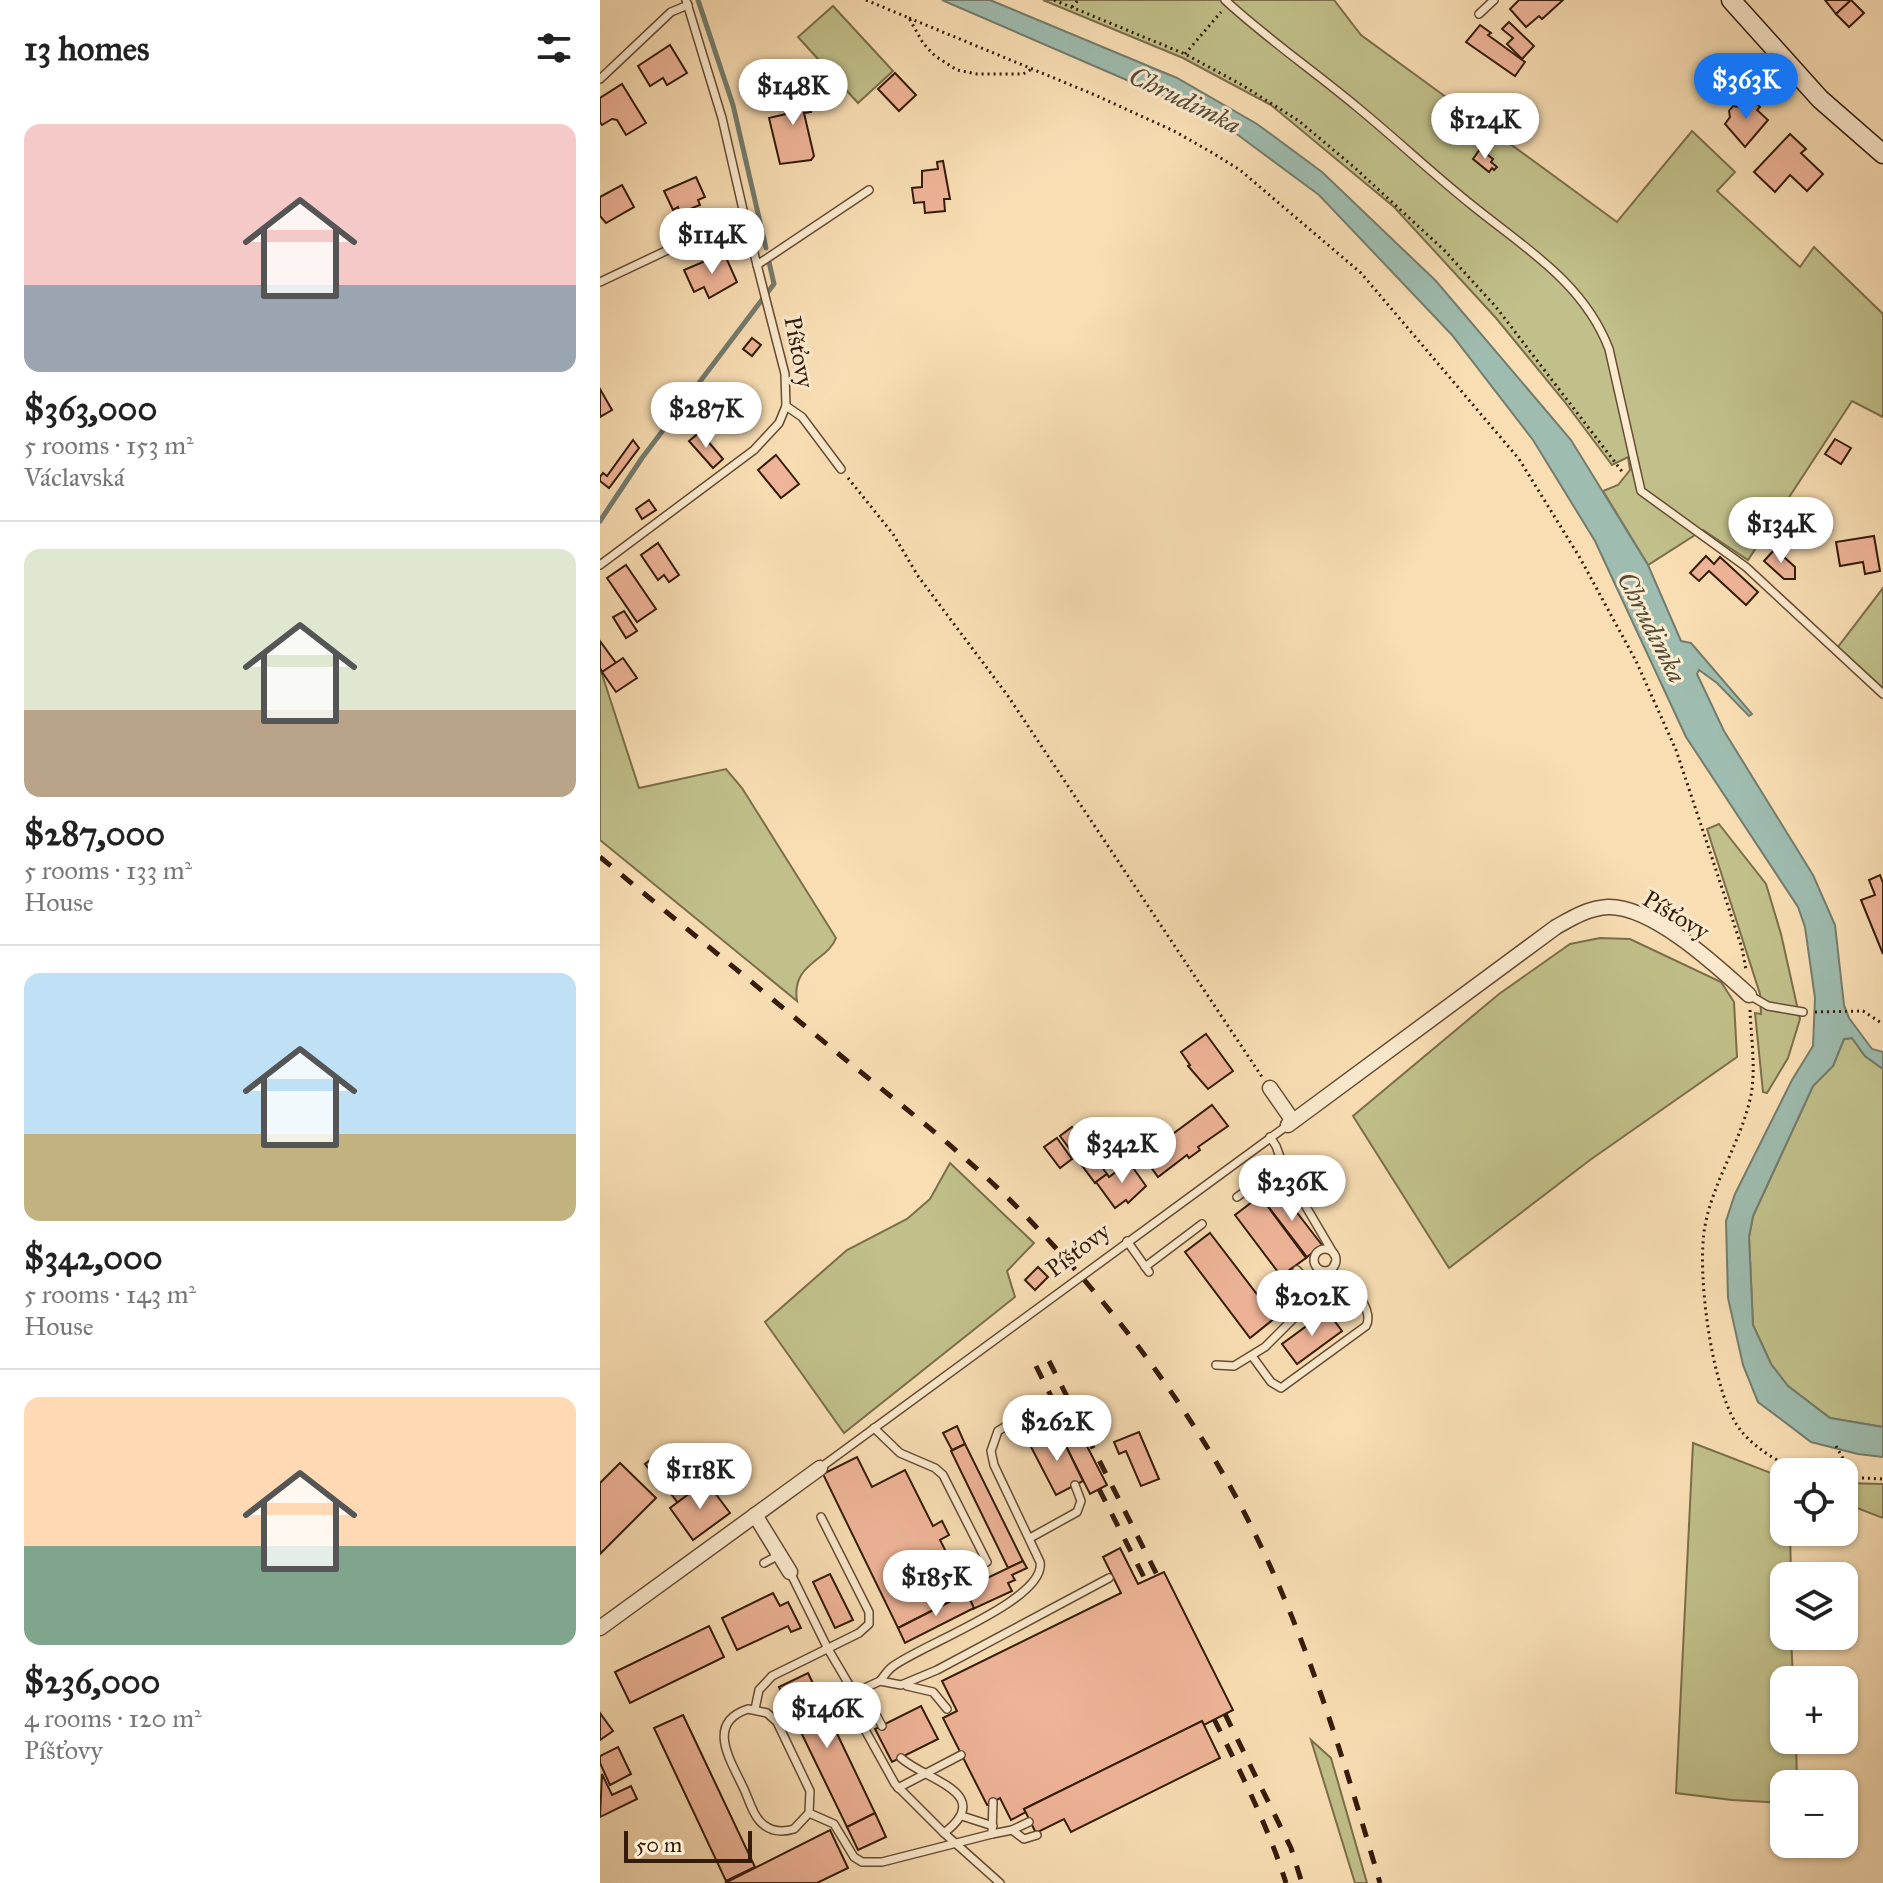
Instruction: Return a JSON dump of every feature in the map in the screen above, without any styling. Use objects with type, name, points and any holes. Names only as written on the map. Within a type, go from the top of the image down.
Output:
[{"type":"street","points":[[1731,0],[1804,82],[1883,154]]},
{"type":"street","name":"Píšťovy","points":[[1290,1123],[1556,927],[1597,908],[1620,908],[1644,917],[1697,952],[1749,995]]},
{"type":"street","points":[[1270,1088],[1290,1123]]},
{"type":"street","name":"Píšťovy","points":[[600,1628],[820,1468]]},
{"type":"street","points":[[755,1515],[790,1572]]},
{"type":"lane","points":[[1479,14],[1494,0]]},
{"type":"lane","name":"Píšťovy","points":[[600,79],[671,12],[687,2],[722,118],[785,374],[786,406],[779,423],[754,450],[600,565]]},
{"type":"lane","points":[[1227,2],[1358,107],[1474,207],[1548,264],[1582,300],[1601,326],[1641,491],[1746,567],[1883,694]]},
{"type":"lane","points":[[757,265],[869,190]]},
{"type":"lane","points":[[600,282],[744,214]]},
{"type":"lane","name":"Píšťovy","points":[[786,406],[802,417],[841,469]]},
{"type":"lane","points":[[1749,995],[1768,1006],[1803,1012]]},
{"type":"lane","name":"Píšťovy","points":[[820,1468],[1290,1123]]},
{"type":"lane","points":[[1216,1365],[1234,1366],[1252,1356],[1318,1294],[1335,1260],[1282,1165],[1270,1137]]},
{"type":"lane","points":[[1237,1197],[1282,1165]]},
{"type":"lane","points":[[1127,1241],[1147,1269],[1202,1224]]},
{"type":"lane","points":[[1252,1356],[1271,1382],[1281,1388],[1366,1326],[1370,1319],[1364,1305],[1344,1279],[1322,1271],[1314,1262],[1316,1253],[1326,1249],[1335,1260]]},
{"type":"lane","points":[[1322,1271],[1329,1270],[1335,1260]]},
{"type":"lane","points":[[1297,1270],[1318,1294]]},
{"type":"lane","points":[[854,1693],[880,1681],[893,1666],[951,1637],[1009,1602],[1029,1585],[1041,1568],[1030,1538],[994,1465],[992,1444],[1003,1426],[1016,1420],[1037,1422],[1050,1435]]},
{"type":"lane","points":[[874,1428],[900,1453],[935,1468],[943,1475],[987,1562]]},
{"type":"lane","points":[[1030,1538],[1077,1512],[1081,1501],[1075,1485]]},
{"type":"lane","points":[[755,1709],[759,1690],[767,1680],[863,1631],[869,1624],[871,1616],[821,1517]]},
{"type":"lane","points":[[764,1563],[781,1554]]},
{"type":"lane","points":[[790,1572],[828,1649],[854,1693],[859,1719],[898,1788],[1000,1883]]},
{"type":"lane","points":[[901,1685],[937,1670],[1109,1578]]},
{"type":"lane","points":[[880,1681],[933,1692],[947,1709]]},
{"type":"lane","points":[[854,1693],[872,1707],[882,1726]]},
{"type":"lane","points":[[755,1709],[767,1713],[780,1728],[810,1791],[809,1813],[800,1825],[787,1831],[772,1829],[756,1815],[726,1751],[723,1738],[727,1725],[735,1715],[755,1709]]},
{"type":"lane","points":[[898,1788],[961,1755]]},
{"type":"lane","points":[[901,1758],[958,1795],[964,1805],[962,1816],[944,1833]]},
{"type":"lane","points":[[993,1802],[993,1830]]},
{"type":"lane","points":[[809,1813],[834,1824],[854,1857],[862,1862],[882,1862],[993,1830],[1012,1830],[1029,1822]]},
{"type":"lane","points":[[962,1816],[993,1830]]},
{"type":"lane","points":[[1012,1830],[1024,1839],[1037,1835]]},
{"type":"path","points":[[866,0],[1174,131],[1240,170],[1361,273],[1519,459],[1587,570],[1636,661],[1676,750],[1742,948],[1749,995],[1752,1090],[1705,1226],[1702,1261],[1704,1308],[1724,1393],[1742,1432],[1776,1458]]},
{"type":"path","points":[[1054,0],[1185,54],[1299,121],[1444,250],[1496,307],[1617,466],[1641,491]]},
{"type":"path","points":[[1072,7],[1078,0]]},
{"type":"path","points":[[1185,54],[1227,2]]},
{"type":"path","points":[[909,18],[923,43],[935,56],[957,70],[977,74],[1023,74],[1032,69]]},
{"type":"path","points":[[841,469],[893,534],[918,576],[1008,696],[1270,1088]]},
{"type":"path","points":[[1803,1012],[1863,1011],[1883,1024]]},
{"type":"path","points":[[1836,1446],[1843,1458]]},
{"type":"path","points":[[1858,1478],[1883,1479]]},
{"type":"shaded area","points":[[1043,0],[1334,0],[1361,35],[1617,222],[1692,131],[1735,172],[1717,191],[1800,267],[1814,247],[1883,314],[1883,417],[1852,401],[1748,560],[1703,530],[1648,565],[1603,491],[1618,485],[1630,470],[1628,457],[1612,465],[1496,318],[1394,207],[1271,105],[1183,58]]},
{"type":"shaded area","points":[[833,6],[893,71],[858,103],[798,37]]},
{"type":"shaded area","points":[[1883,588],[1883,688],[1838,647]]},
{"type":"shaded area","points":[[600,668],[639,788],[726,769],[742,788],[836,938],[832,946],[799,978],[797,1001],[600,840]]},
{"type":"shaded area","points":[[1719,824],[1766,884],[1800,1019],[1788,1058],[1767,1093],[1763,1092],[1755,1013],[1761,1014],[1760,994],[1707,829]]},
{"type":"shaded area","points":[[1600,938],[1630,939],[1721,982],[1734,1002],[1737,1057],[1590,1160],[1449,1268],[1353,1116],[1499,994],[1570,944]]},
{"type":"shaded area","points":[[1852,1038],[1865,1056],[1883,1069],[1883,1427],[1830,1418],[1788,1386],[1771,1364],[1753,1325],[1749,1237],[1753,1216],[1813,1086],[1833,1066],[1844,1039]]},
{"type":"shaded area","points":[[950,1163],[1034,1243],[1007,1271],[1015,1297],[844,1433],[765,1322],[847,1250],[907,1219],[930,1199]]},
{"type":"shaded area","points":[[1693,1443],[1770,1473],[1770,1546],[1790,1546],[1791,1562],[1770,1562],[1770,1650],[1792,1650],[1792,1666],[1770,1666],[1770,1754],[1796,1754],[1797,1770],[1770,1770],[1770,1802],[1676,1793]]},
{"type":"shaded area","points":[[1858,1483],[1883,1484],[1883,1518],[1858,1508]]},
{"type":"shaded area","points":[[1311,1740],[1331,1758],[1367,1883],[1355,1883]]},
{"type":"water","name":"Chrudimka","points":[[942,0],[990,0],[1177,78],[1257,124],[1322,172],[1436,281],[1571,440],[1648,565],[1681,641],[1691,643],[1752,714],[1749,716],[1717,683],[1699,670],[1697,674],[1724,731],[1813,875],[1835,925],[1844,1005],[1849,1018],[1872,1049],[1883,1052],[1883,1069],[1865,1056],[1852,1038],[1844,1039],[1833,1066],[1813,1086],[1753,1216],[1749,1237],[1753,1325],[1771,1364],[1788,1386],[1830,1418],[1883,1427],[1883,1457],[1811,1442],[1758,1402],[1743,1365],[1728,1298],[1726,1221],[1735,1194],[1792,1080],[1813,1046],[1815,998],[1805,927],[1798,907],[1686,737],[1595,541],[1533,440],[1452,335],[1319,195],[1234,132],[1159,94]]},
{"type":"building","points":[[1519,0],[1563,0],[1542,19],[1539,16],[1526,27],[1510,9]]},
{"type":"building","points":[[1825,0],[1851,0],[1836,14]]},
{"type":"building","points":[[1851,0],[1864,13],[1849,27],[1836,14]]},
{"type":"building","points":[[1509,22],[1534,46],[1522,59],[1507,44],[1513,38],[1502,29]]},
{"type":"building","points":[[1480,25],[1491,33],[1488,35],[1525,62],[1515,76],[1466,42]]},
{"type":"building","points":[[670,45],[687,73],[667,85],[663,78],[650,86],[638,66]]},
{"type":"building","points":[[895,73],[916,95],[899,111],[878,89]]},
{"type":"building","points":[[622,84],[646,123],[626,135],[617,120],[612,119],[602,125],[600,122],[600,98]]},
{"type":"building","points":[[804,84],[811,112],[804,113],[814,156],[811,160],[780,164],[769,118],[786,114],[781,89]]},
{"type":"building","points":[[1748,96],[1768,120],[1745,147],[1725,124],[1733,106],[1739,107]]},
{"type":"building","points":[[1790,134],[1806,149],[1801,153],[1823,174],[1807,191],[1790,175],[1775,192],[1754,172]]},
{"type":"building","points":[[1480,149],[1493,159],[1491,162],[1497,167],[1494,170],[1492,168],[1489,172],[1473,159]]},
{"type":"building","points":[[943,161],[950,199],[944,199],[945,211],[925,213],[924,202],[914,203],[912,188],[922,187],[922,171],[938,169],[937,162]]},
{"type":"building","points":[[696,177],[705,197],[698,200],[700,205],[680,213],[678,207],[673,210],[664,191]]},
{"type":"building","points":[[622,185],[634,207],[606,223],[600,216],[600,197]]},
{"type":"building","points":[[724,253],[737,282],[709,298],[704,287],[694,292],[684,270]]},
{"type":"building","points":[[752,338],[761,345],[752,356],[743,349]]},
{"type":"building","points":[[600,389],[612,410],[600,417]]},
{"type":"building","points":[[700,432],[723,459],[713,468],[689,441]]},
{"type":"building","points":[[1835,439],[1851,448],[1841,464],[1825,454]]},
{"type":"building","points":[[633,440],[639,448],[609,488],[600,481],[600,477],[603,473],[607,476]]},
{"type":"building","points":[[776,455],[799,484],[781,498],[758,470]]},
{"type":"building","points":[[649,500],[656,510],[642,519],[636,509]]},
{"type":"building","points":[[1874,536],[1880,571],[1865,574],[1863,562],[1840,566],[1836,542]]},
{"type":"building","points":[[658,543],[679,575],[669,582],[664,575],[658,580],[641,555]]},
{"type":"building","points":[[1775,549],[1795,567],[1795,579],[1784,579],[1764,561]]},
{"type":"building","points":[[1706,556],[1714,564],[1720,557],[1758,592],[1746,605],[1709,571],[1699,581],[1690,573]]},
{"type":"building","points":[[626,565],[656,609],[637,622],[607,578]]},
{"type":"building","points":[[624,611],[637,631],[626,638],[613,617]]},
{"type":"building","points":[[600,641],[616,663],[602,672],[600,668]]},
{"type":"building","points":[[623,658],[637,678],[616,692],[602,672]]},
{"type":"building","points":[[1880,875],[1883,883],[1883,954],[1861,900],[1875,895],[1869,880]]},
{"type":"building","points":[[1206,1034],[1233,1071],[1208,1089],[1188,1066],[1181,1052]]},
{"type":"building","points":[[1212,1105],[1228,1126],[1198,1147],[1200,1150],[1189,1158],[1187,1155],[1158,1177],[1143,1156]]},
{"type":"building","points":[[1072,1127],[1107,1174],[1095,1183],[1060,1136]]},
{"type":"building","points":[[1057,1138],[1072,1159],[1060,1168],[1044,1147]]},
{"type":"building","points":[[1129,1162],[1146,1186],[1128,1203],[1126,1200],[1115,1208],[1096,1182],[1107,1174],[1109,1177]]},
{"type":"building","points":[[1270,1188],[1282,1205],[1288,1201],[1322,1245],[1307,1257],[1260,1196]]},
{"type":"building","points":[[1260,1196],[1306,1258],[1281,1276],[1235,1215]]},
{"type":"building","points":[[1210,1233],[1266,1306],[1271,1302],[1280,1314],[1250,1338],[1185,1252]]},
{"type":"building","points":[[1038,1267],[1048,1277],[1035,1290],[1025,1280]]},
{"type":"building","points":[[1327,1311],[1342,1331],[1297,1364],[1282,1344]]},
{"type":"building","points":[[1075,1423],[1107,1485],[1090,1494],[1059,1432]]},
{"type":"building","points":[[957,1426],[965,1444],[952,1450],[943,1433]]},
{"type":"building","points":[[1059,1432],[1083,1481],[1056,1495],[1030,1445]]},
{"type":"building","points":[[1139,1432],[1159,1479],[1141,1486],[1126,1451],[1119,1454],[1114,1442]]},
{"type":"building","points":[[672,1444],[687,1464],[660,1484],[645,1464]]},
{"type":"building","points":[[965,1444],[1023,1561],[1008,1568],[951,1451]]},
{"type":"building","points":[[857,1457],[872,1487],[905,1470],[933,1526],[942,1521],[949,1535],[940,1540],[967,1593],[898,1628],[823,1474]]},
{"type":"building","points":[[620,1463],[656,1498],[600,1554],[600,1483]]},
{"type":"building","points":[[683,1467],[698,1488],[678,1503],[663,1483]]},
{"type":"building","points":[[706,1481],[730,1513],[693,1540],[670,1508]]},
{"type":"building","points":[[1120,1548],[1138,1584],[1164,1572],[1233,1710],[1204,1725],[1202,1721],[1024,1809],[1026,1812],[1011,1820],[1000,1798],[987,1805],[943,1718],[957,1711],[942,1681],[1121,1593],[1103,1557]]},
{"type":"building","points":[[1023,1561],[1027,1568],[1012,1575],[1015,1580],[1008,1583],[1012,1591],[973,1609],[964,1589]]},
{"type":"building","points":[[830,1574],[853,1620],[835,1628],[813,1582]]},
{"type":"building","points":[[773,1593],[780,1606],[788,1602],[801,1628],[791,1632],[788,1626],[737,1650],[722,1618]]},
{"type":"building","points":[[967,1593],[974,1608],[905,1643],[898,1628]]},
{"type":"building","points":[[709,1626],[724,1657],[630,1703],[615,1672]]},
{"type":"building","points":[[808,1673],[875,1813],[847,1827],[779,1687]]},
{"type":"building","points":[[921,1706],[938,1739],[892,1762],[875,1729]]},
{"type":"building","points":[[600,1713],[613,1731],[600,1740]]},
{"type":"building","points":[[683,1715],[755,1867],[726,1881],[654,1728]]},
{"type":"building","points":[[1202,1721],[1220,1758],[1071,1832],[1064,1819],[1036,1833],[1024,1809]]},
{"type":"building","points":[[618,1747],[631,1774],[610,1785],[600,1756]]},
{"type":"building","points":[[602,1774],[612,1795],[631,1786],[637,1799],[600,1817]]},
{"type":"building","points":[[875,1813],[886,1837],[858,1850],[847,1827]]},
{"type":"building","points":[[830,1830],[848,1868],[817,1883],[725,1883]]},
{"type":"waterway","points":[[698,0],[733,105],[766,248]]},
{"type":"waterway","points":[[600,521],[642,458],[774,284],[769,262]]},
{"type":"railway","points":[[600,857],[989,1180],[1076,1270],[1139,1348],[1222,1472],[1267,1560],[1322,1696],[1380,1883]]},
{"type":"railway","points":[[1049,1361],[1157,1575]]},
{"type":"railway","points":[[1036,1366],[1067,1428]]},
{"type":"railway","points":[[1099,1489],[1146,1581]]},
{"type":"railway","points":[[1225,1714],[1291,1848],[1302,1883]]},
{"type":"railway","points":[[1214,1719],[1262,1820],[1286,1883]]}]
